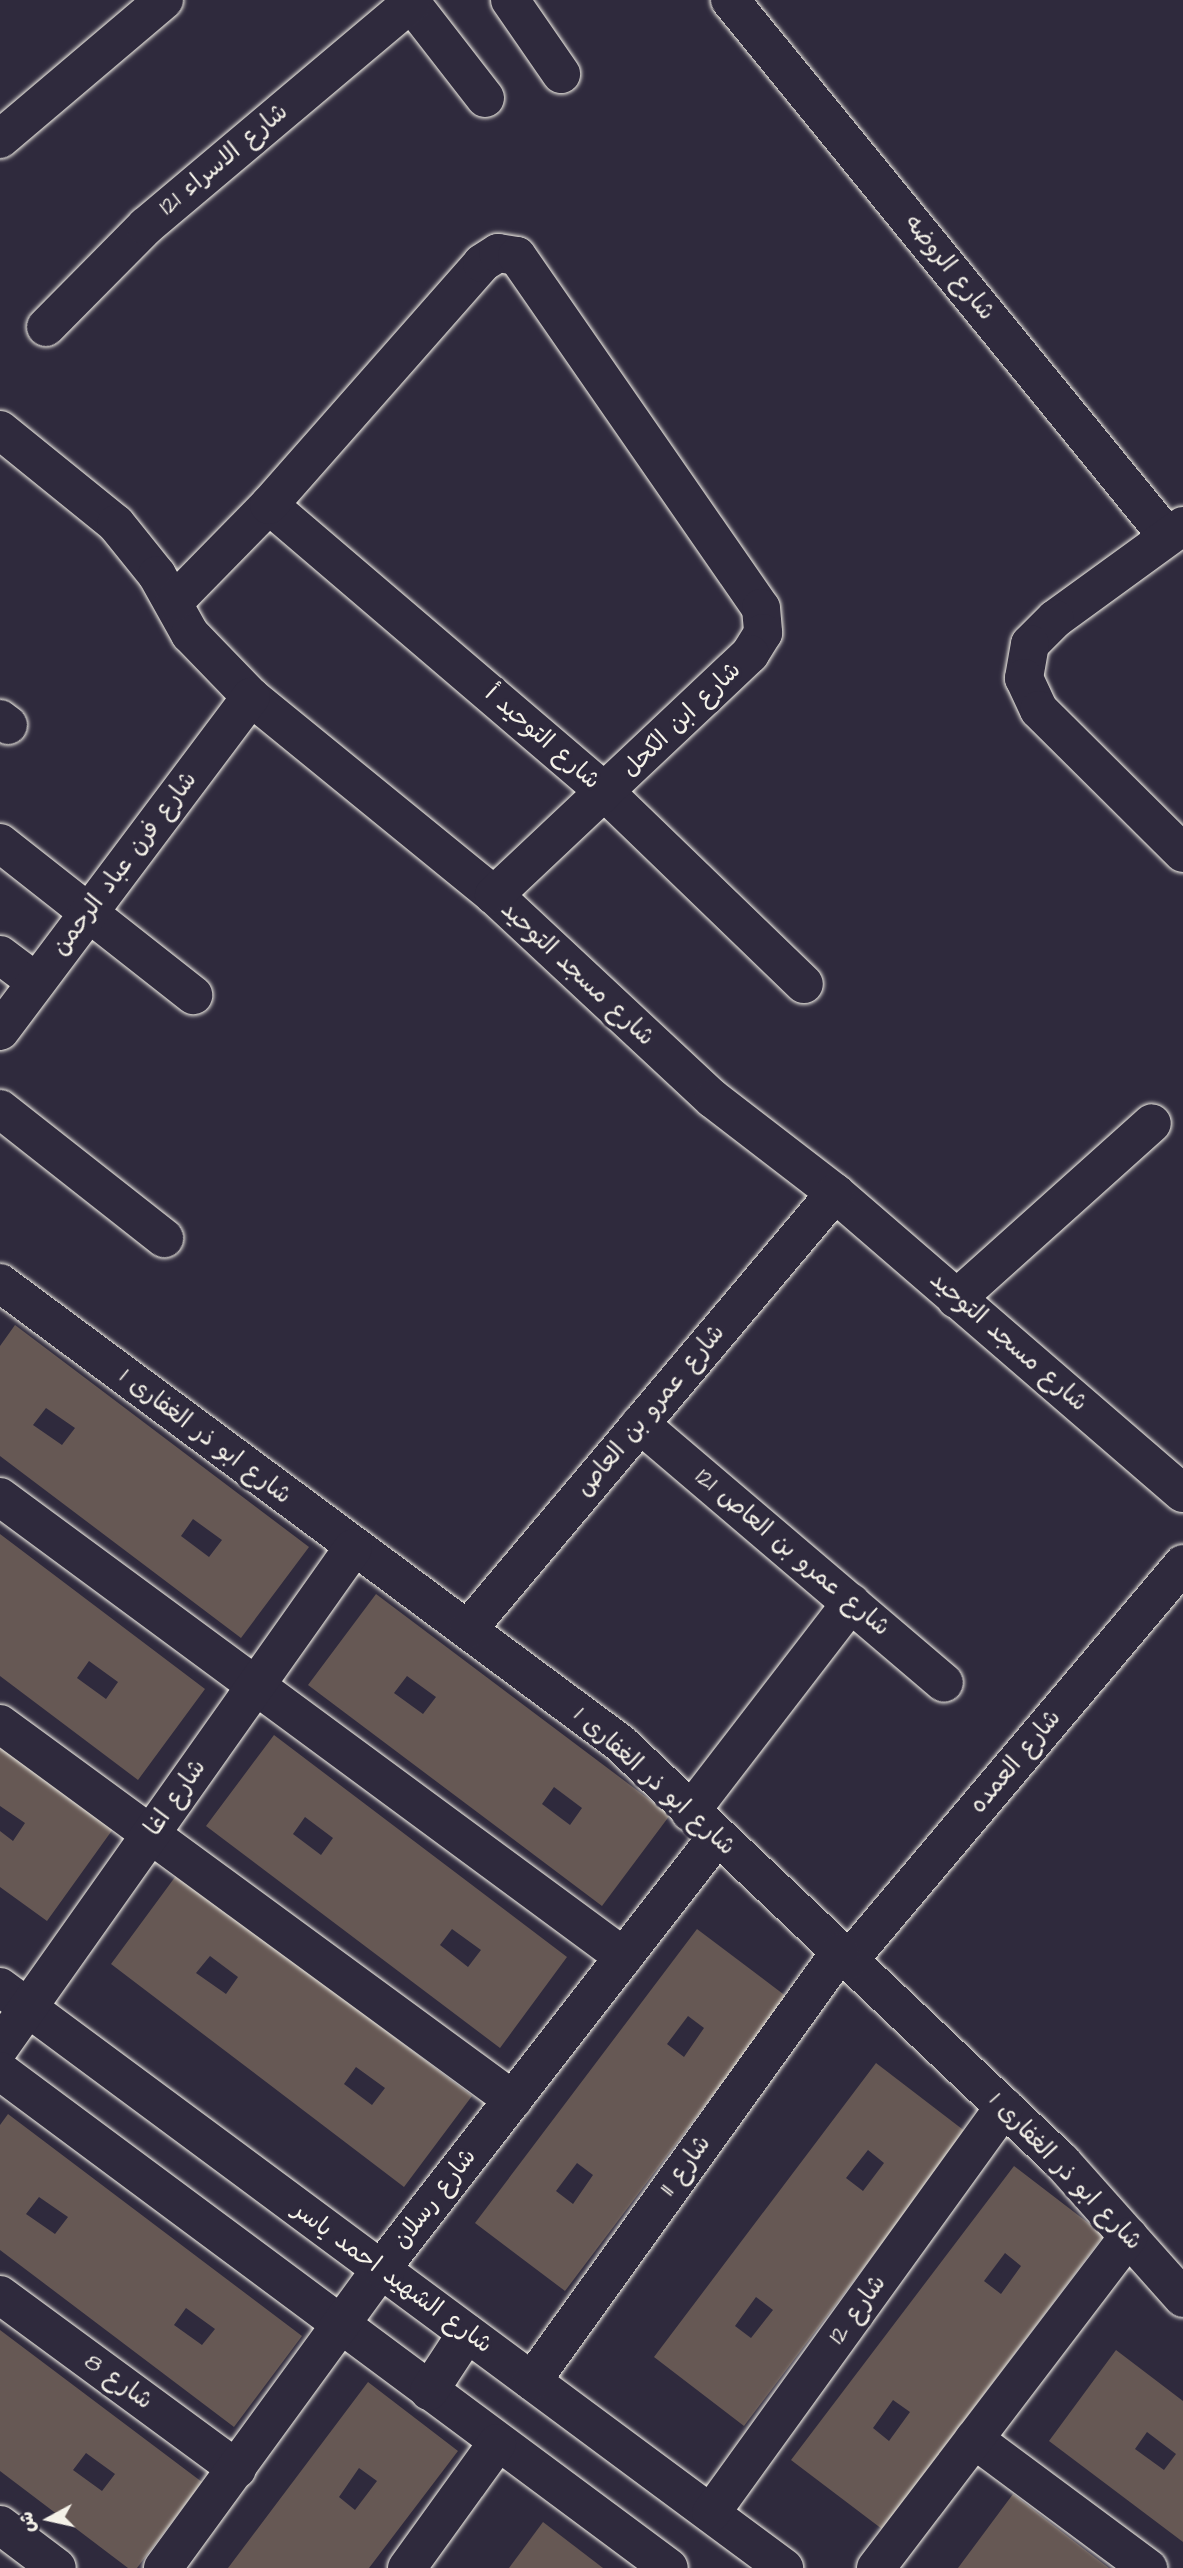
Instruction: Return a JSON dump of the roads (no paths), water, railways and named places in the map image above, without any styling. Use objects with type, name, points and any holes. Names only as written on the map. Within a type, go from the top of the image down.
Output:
[{"type":"street","points":[[0,139],[164,0]]},
{"type":"street","points":[[510,0],[561,74]]},
{"type":"street","name":"شارع الروضه","points":[[730,0],[1175,531]]},
{"type":"street","points":[[410,1],[485,98]]},
{"type":"street","name":"شارع الاسراء 121","points":[[46,327],[146,226],[410,1]]},
{"type":"street","name":"شارع ابن الكحل","points":[[174,602],[270,505],[482,263],[498,253],[517,256],[746,585],[761,608],[763,633],[750,654],[606,793],[494,895]]},
{"type":"street","name":"شارع مسجد التوحيد","points":[[0,430],[116,524],[174,602],[190,634],[251,696],[494,895],[713,1099],[835,1193],[1183,1493]]},
{"type":"street","name":"شارع التوحيد أ","points":[[270,505],[606,793],[804,984]]},
{"type":"street","points":[[1175,531],[1030,643],[1024,678],[1039,710],[1183,853]]},
{"type":"street","name":"شارع فرن عباد الرحمن","points":[[0,1031],[251,696]]},
{"type":"street","points":[[0,843],[193,995]]},
{"type":"street","points":[[0,955],[36,982]]},
{"type":"street","points":[[0,1109],[164,1238]]},
{"type":"street","points":[[956,1298],[1152,1123]]},
{"type":"street","name":"شارع عمرو بن العاص","points":[[468,1629],[835,1193]]},
{"type":"street","name":"شارع ابو ذر الغفارى 1","points":[[0,1284],[353,1549],[468,1629],[620,1743],[703,1825],[1062,2162],[1183,2298]]},
{"type":"street","name":"شارع عمرو بن العاص 121","points":[[640,1424],[944,1683]]},
{"type":"street","points":[[0,1497],[257,1683],[624,1957]]},
{"type":"street","name":"شارع اغا","points":[[0,2047],[14,1997],[150,1835],[353,1549]]},
{"type":"street","name":"شارع العمده","points":[[845,1956],[1183,1564]]},
{"type":"street","name":"شارع رسلان","points":[[163,2568],[381,2269],[624,1957],[703,1825],[851,1604]]},
{"type":"street","points":[[0,1724],[513,2100]]},
{"type":"street","name":"شارع 11","points":[[532,2381],[845,1956]]},
{"type":"street","name":"شارع الشهيد احمد ياسر","points":[[14,1997],[784,2568]]},
{"type":"street","points":[[0,2071],[668,2567]]},
{"type":"street","name":"شارع 12","points":[[711,2513],[1004,2107]]},
{"type":"street","points":[[876,2568],[1129,2236]]},
{"type":"street","name":"شارع 8","points":[[0,2295],[237,2469]]},
{"type":"street","points":[[429,2391],[467,2333]]},
{"type":"street","points":[[974,2439],[1148,2568]]},
{"type":"street","points":[[407,2568],[498,2443]]},
{"type":"street","points":[[0,2525],[57,2568]]}]
